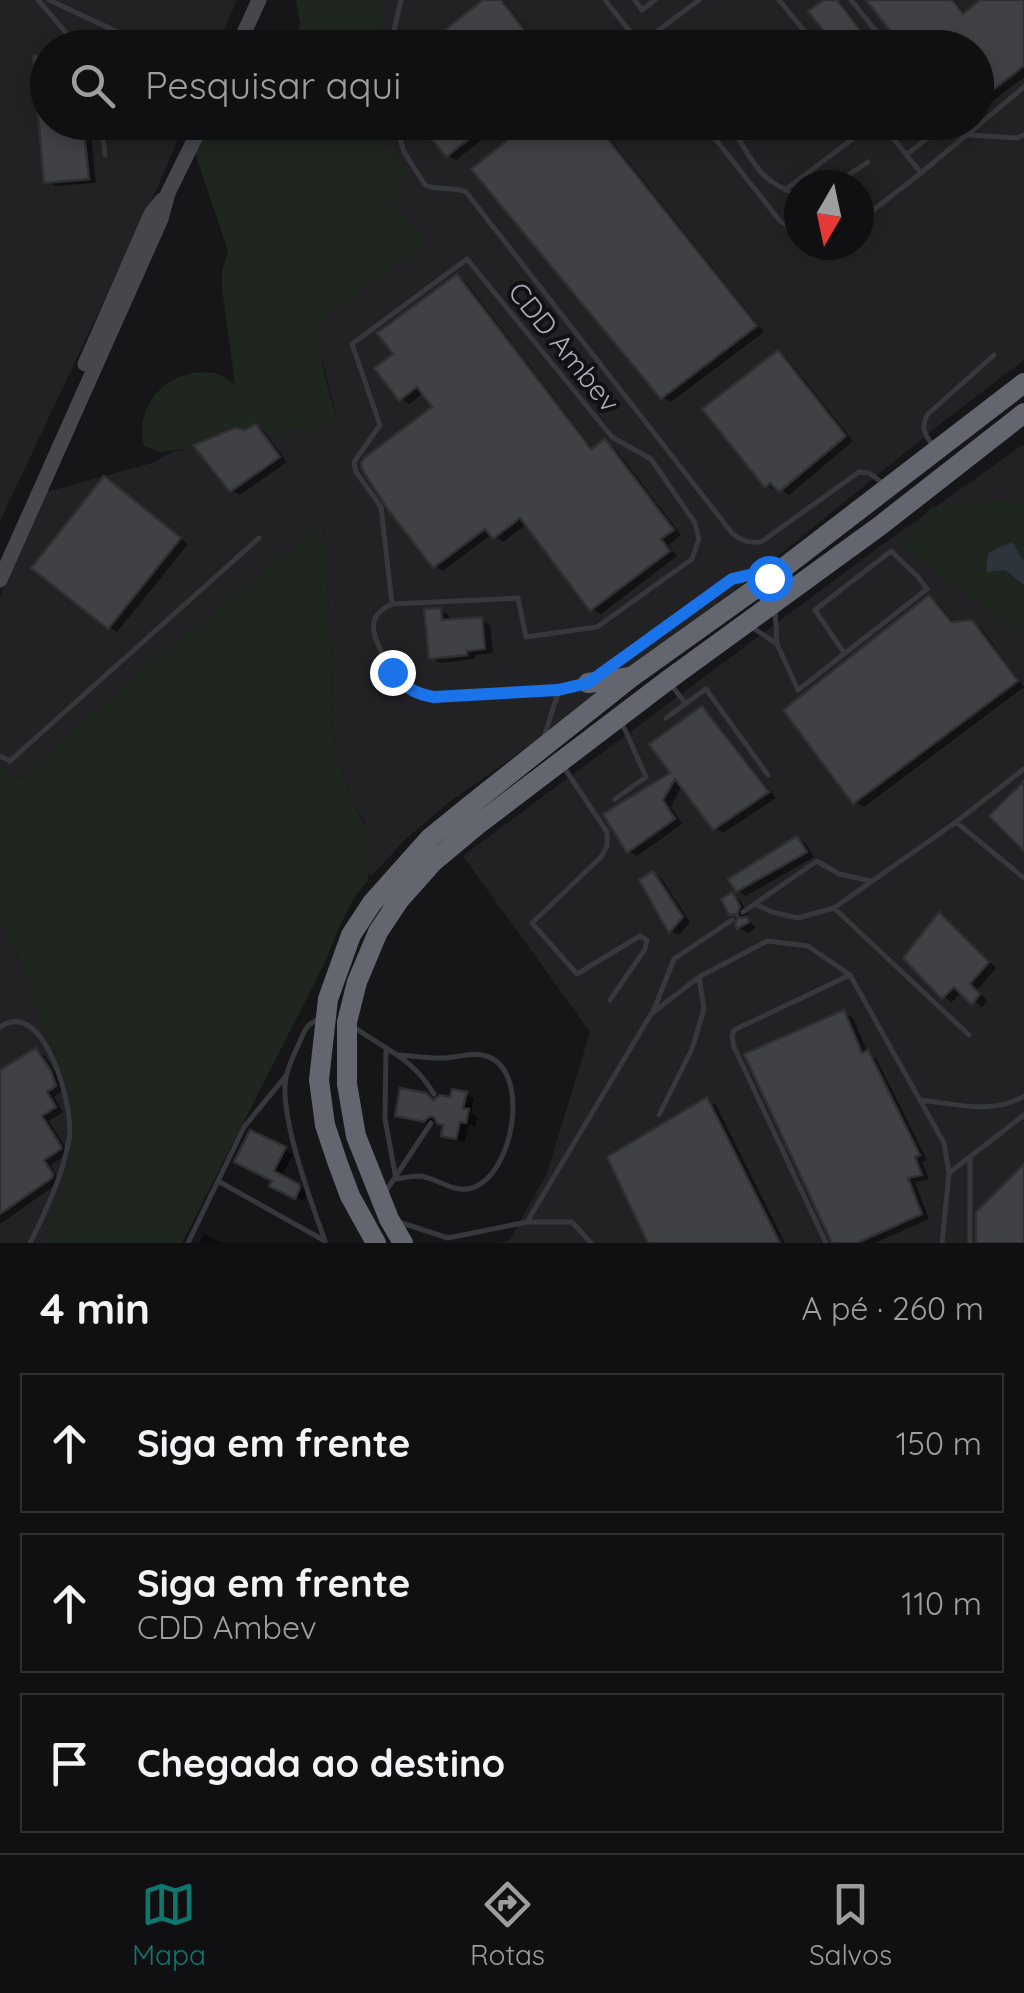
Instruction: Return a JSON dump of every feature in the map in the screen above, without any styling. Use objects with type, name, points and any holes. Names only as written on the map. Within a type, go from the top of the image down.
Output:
[{"type":"highway","points":[[376,1243],[350,1196],[325,1125],[320,1080],[326,1016],[344,950],[372,903],[430,838],[633,676],[769,578],[1024,383]]},
{"type":"highway","points":[[403,1243],[389,1219],[356,1136],[348,1084],[348,1022],[362,966],[400,899],[433,862],[560,762],[881,526],[1024,413]]},
{"type":"highway","points":[[588,683],[633,676]]},
{"type":"street","points":[[245,30],[259,0]]},
{"type":"street","points":[[0,580],[193,140]]},
{"type":"street","points":[[0,556],[151,214],[168,193]]},
{"type":"lane","points":[[38,0],[64,30]]},
{"type":"lane","points":[[48,0],[113,30]]},
{"type":"lane","points":[[394,30],[401,0]]},
{"type":"lane","points":[[606,0],[629,30]]},
{"type":"lane","points":[[635,0],[642,10],[655,0]]},
{"type":"lane","points":[[660,30],[699,0]]},
{"type":"lane","points":[[779,0],[803,30]]},
{"type":"lane","points":[[851,0],[876,30]]},
{"type":"lane","points":[[994,111],[1024,86]]},
{"type":"lane","points":[[994,137],[1024,136]]},
{"type":"lane","points":[[104,140],[105,155]]},
{"type":"lane","points":[[400,140],[425,185],[466,192],[740,540],[761,542],[859,472],[869,472],[887,487]]},
{"type":"lane","points":[[716,140],[784,223]]},
{"type":"lane","points":[[738,140],[772,185],[784,190]]},
{"type":"lane","points":[[812,170],[851,140]]},
{"type":"lane","points":[[894,140],[921,174]]},
{"type":"lane","points":[[906,155],[925,140]]},
{"type":"lane","points":[[874,210],[960,140]]},
{"type":"lane","points":[[856,170],[868,162]]},
{"type":"lane","name":"CDD Ambev","points":[[392,604],[381,507],[356,472],[354,462],[380,425],[352,344],[467,260],[612,437],[651,460],[695,523],[699,539],[692,559],[597,627],[526,637],[518,598],[392,604],[381,609],[375,618],[376,641],[392,672],[409,690],[421,695],[558,690]]},
{"type":"lane","points":[[936,450],[924,432],[927,415],[994,355]]},
{"type":"lane","points":[[0,756],[10,760],[259,538]]},
{"type":"lane","points":[[775,604],[778,644],[798,690],[928,589],[891,551],[815,610],[844,653]]},
{"type":"lane","points":[[538,752],[558,690],[588,683],[732,579],[749,575],[769,578]]},
{"type":"lane","points":[[747,624],[778,644]]},
{"type":"lane","points":[[668,680],[686,704]]},
{"type":"lane","points":[[666,718],[706,690],[768,775]]},
{"type":"lane","points":[[615,798],[646,778],[619,718]]},
{"type":"lane","points":[[560,762],[607,832],[607,846],[602,857],[532,923],[577,974],[640,936],[647,940],[645,949],[610,1000]]},
{"type":"lane","points":[[755,904],[798,918],[834,908],[1024,769]]},
{"type":"lane","points":[[956,822],[1024,878]]},
{"type":"lane","points":[[743,912],[817,861],[840,874],[871,881]]},
{"type":"lane","points":[[834,908],[969,1035]]},
{"type":"lane","points":[[526,1222],[652,1014],[674,959],[732,920]]},
{"type":"lane","points":[[652,1014],[699,977],[767,941],[808,946],[850,975],[944,1143],[949,1172],[942,1243]]},
{"type":"lane","points":[[826,1243],[732,1037],[734,1030],[850,975]]},
{"type":"lane","points":[[658,1114],[692,1049],[704,1010],[699,977]]},
{"type":"lane","points":[[188,1243],[244,1127],[285,1077],[305,1030],[326,1016]]},
{"type":"lane","points":[[0,1027],[7,1022],[26,1023],[44,1041],[64,1086],[71,1121],[70,1140],[50,1203],[30,1243]]},
{"type":"lane","points":[[348,1022],[400,1055],[422,1074],[434,1094]]},
{"type":"lane","points":[[386,1048],[385,1119],[396,1179]]},
{"type":"lane","points":[[396,1179],[419,1176],[455,1188],[472,1188],[496,1167],[508,1146],[512,1120],[509,1084],[496,1063],[486,1056],[400,1055]]},
{"type":"lane","points":[[285,1077],[299,1162],[326,1242]]},
{"type":"lane","points":[[921,1100],[984,1107],[1011,1104],[1024,1096]]},
{"type":"lane","points":[[949,1172],[1024,1115]]},
{"type":"lane","points":[[381,1199],[432,1123]]},
{"type":"lane","points":[[970,1157],[970,1243]]},
{"type":"lane","points":[[218,1181],[326,1242]]},
{"type":"lane","points":[[389,1219],[447,1240],[526,1222],[572,1222],[591,1243]]},
{"type":"shaded area","points":[[0,0],[237,0],[224,30],[30,30],[30,140],[178,140],[0,521]]},
{"type":"shaded area","points":[[296,0],[377,0],[385,19],[383,30],[299,30]]},
{"type":"shaded area","points":[[377,0],[1024,0],[1024,360],[757,573],[564,721],[448,803],[372,875],[367,866],[364,821],[342,773],[331,722],[332,659],[323,524],[131,679],[21,779],[0,765],[0,596],[46,492],[152,463],[235,426],[257,422],[277,435],[337,419],[319,347],[322,327],[329,314],[426,242],[391,203],[402,189],[387,140],[994,140],[994,30],[383,30],[385,19]]},
{"type":"shaded area","points":[[201,140],[387,140],[388,149],[407,171],[402,189],[391,203],[426,242],[329,314],[321,353],[337,419],[310,432],[293,429],[277,435],[267,433],[257,422],[244,429],[235,426],[189,448],[160,452],[144,446],[144,415],[150,402],[170,382],[198,372],[217,374],[235,384],[222,289],[228,251],[195,153]]},
{"type":"shaded area","points":[[1024,444],[1024,1243],[498,1243],[509,1241],[547,1173],[590,1032],[463,856]]},
{"type":"shaded area","points":[[1015,500],[1024,507],[1024,636],[898,543],[932,507]]},
{"type":"shaded area","points":[[323,524],[332,659],[331,722],[342,773],[368,831],[368,881],[346,914],[182,1243],[43,1243],[67,1178],[76,1109],[0,910],[0,765],[21,779],[131,679]]},
{"type":"shaded area","points":[[1012,542],[1024,562],[1024,585],[1005,570],[986,572],[988,553]]},
{"type":"shaded area","points":[[0,910],[76,1109],[68,1178],[43,1243],[0,1243]]},
{"type":"building","points":[[483,0],[501,0],[524,30],[445,30]]},
{"type":"building","points":[[824,0],[837,0],[860,30],[823,30],[808,11]]},
{"type":"building","points":[[866,0],[952,0],[963,14],[980,0],[1024,0],[1024,66],[994,89],[994,30],[890,30]]},
{"type":"building","points":[[40,140],[85,140],[89,179],[44,183]]},
{"type":"building","points":[[433,140],[468,140],[446,157]]},
{"type":"building","points":[[508,140],[608,140],[757,326],[661,399],[471,169]]},
{"type":"building","points":[[457,274],[591,449],[605,439],[674,530],[661,539],[670,551],[590,611],[520,518],[493,539],[485,529],[433,568],[362,469],[364,458],[432,407],[417,387],[399,401],[374,368],[393,354],[377,333]]},
{"type":"building","points":[[778,350],[846,436],[779,492],[770,483],[765,488],[702,409]]},
{"type":"building","points":[[256,424],[280,457],[230,492],[193,445]]},
{"type":"building","points":[[104,476],[181,538],[108,629],[31,568]]},
{"type":"building","points":[[929,595],[951,622],[972,620],[1018,681],[853,804],[783,710]]},
{"type":"building","points":[[441,608],[442,620],[482,617],[485,649],[429,659],[424,609]]},
{"type":"building","points":[[702,706],[769,792],[713,830],[675,779],[663,800],[675,819],[627,853],[603,814],[670,773],[649,744]]},
{"type":"building","points":[[1024,781],[1024,851],[989,816]]},
{"type":"building","points":[[797,836],[807,852],[736,892],[728,879]]},
{"type":"building","points":[[653,871],[683,917],[669,933],[639,880]]},
{"type":"building","points":[[732,892],[740,906],[737,915],[747,917],[749,922],[737,929],[738,917],[729,915],[721,899]]},
{"type":"building","points":[[939,912],[989,962],[970,984],[980,994],[972,1005],[954,987],[942,999],[903,958]]},
{"type":"building","points":[[844,1010],[862,1053],[868,1050],[920,1155],[915,1157],[922,1175],[908,1178],[922,1214],[857,1243],[832,1243],[744,1054]]},
{"type":"building","points":[[36,1048],[56,1086],[47,1092],[56,1107],[42,1116],[61,1149],[44,1160],[52,1178],[0,1214],[0,1070]]},
{"type":"building","points":[[400,1088],[426,1093],[433,1100],[440,1095],[450,1097],[452,1089],[467,1092],[463,1108],[469,1109],[466,1123],[460,1122],[456,1139],[441,1136],[443,1125],[437,1124],[434,1117],[424,1122],[395,1116]]},
{"type":"building","points":[[707,1097],[780,1243],[648,1243],[607,1157]]},
{"type":"building","points":[[250,1130],[286,1147],[274,1171],[299,1184],[295,1199],[269,1186],[272,1181],[234,1162]]},
{"type":"building","points":[[1024,1164],[1024,1243],[976,1243],[976,1212]]},
{"type":"route","points":[[392,672],[409,690],[434,697],[558,690],[588,683],[732,579],[749,575],[769,578]]}]
